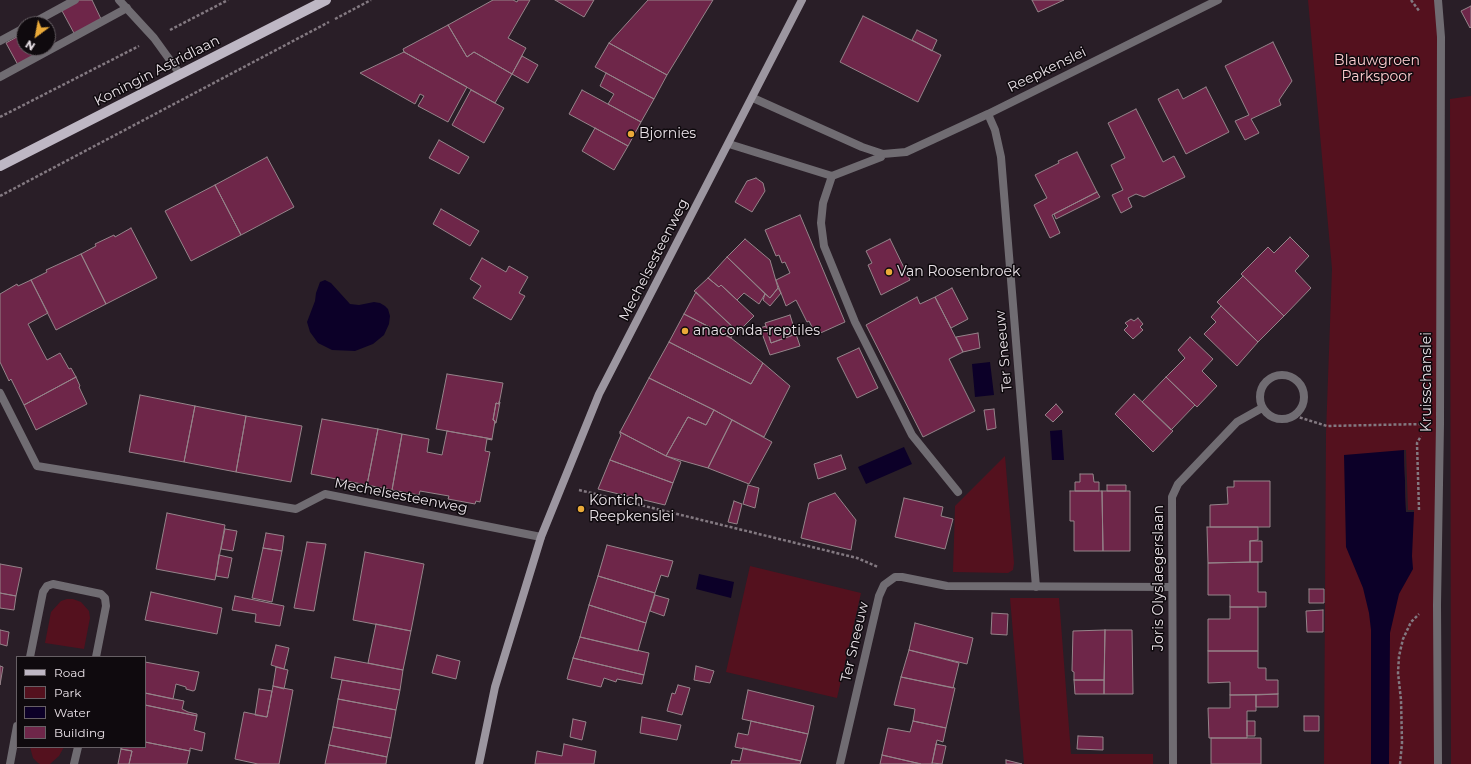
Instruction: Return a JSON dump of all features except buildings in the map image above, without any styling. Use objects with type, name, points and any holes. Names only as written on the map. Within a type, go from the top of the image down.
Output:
[{"type":"main road","name":"Koningin Astridlaan","points":[[0,166],[326,0]]},
{"type":"street","points":[[46,16],[75,0]]},
{"type":"street","points":[[119,0],[154,38],[180,74]]},
{"type":"street","name":"Mechelsesteenweg","points":[[479,764],[495,687],[541,537],[599,394],[753,98],[802,0]]},
{"type":"street","name":"Reepkenslei","points":[[753,98],[862,147],[883,154],[906,152],[988,114],[1218,0]]},
{"type":"street","name":"Kruisschanslei","points":[[1438,0],[1441,37],[1440,424],[1437,605],[1438,764]]},
{"type":"street","points":[[0,77],[127,8]]},
{"type":"street","points":[[0,41],[16,32]]},
{"type":"street","name":"Ter Sneeuw","points":[[988,114],[995,130],[1001,157],[1036,587]]},
{"type":"street","points":[[729,144],[832,176],[823,204],[821,223],[824,246],[855,322],[912,435],[958,492]]},
{"type":"street","name":"Reepkenslei","points":[[832,176],[881,157],[883,154]]},
{"type":"street","points":[[1287,375],[1294,378],[1303,387],[1305,395],[1304,403],[1301,410],[1290,419],[1282,420],[1274,418],[1262,408],[1260,393],[1263,385],[1275,376],[1287,375]]},
{"type":"street","name":"Mechelsesteenweg","points":[[0,392],[37,466],[296,509],[325,494],[541,537]]},
{"type":"street","name":"Joris Olyslaegerslaan","points":[[1173,764],[1172,497],[1175,488],[1237,422],[1262,408]]},
{"type":"street","name":"Ter Sneeuw","points":[[840,764],[881,590],[895,576],[902,577]]},
{"type":"street","points":[[902,577],[947,586],[1172,587]]},
{"type":"street","points":[[30,656],[43,592],[47,586],[54,584],[101,594],[106,598],[106,606],[96,656]]},
{"type":"street","points":[[10,764],[16,731]]},
{"type":"street","points":[[74,764],[78,748]]},
{"type":"path","points":[[0,117],[228,0]]},
{"type":"path","points":[[0,196],[370,0]]},
{"type":"path","points":[[1295,416],[1327,426],[1440,424]]},
{"type":"path","points":[[561,486],[857,558],[902,577]]},
{"type":"path","points":[[1400,764],[1402,743],[1402,700],[1398,673],[1399,656],[1403,638],[1411,622],[1422,610],[1437,605]]},
{"type":"green space","name":"Blauwgroen Parkspoor","points":[[1308,0],[1438,0],[1437,764],[1324,764],[1326,433],[1332,269]]},
{"type":"green space","points":[[1471,96],[1471,764],[1451,764],[1450,99]]},
{"type":"green space","points":[[1005,456],[1014,563],[1013,570],[1008,573],[953,572],[955,506]]},
{"type":"green space","points":[[750,566],[861,593],[837,698],[726,672]]},
{"type":"green space","points":[[1010,598],[1059,598],[1071,754],[1153,754],[1153,764],[1024,764]]},
{"type":"green space","points":[[73,599],[81,602],[89,611],[90,618],[84,649],[45,643],[51,612],[61,601]]},
{"type":"green space","points":[[30,748],[63,748],[59,756],[50,764],[40,764],[33,758]]},
{"type":"water","points":[[325,280],[331,283],[350,304],[359,305],[374,302],[385,306],[388,309],[390,316],[389,324],[384,335],[373,344],[355,351],[332,350],[318,343],[310,332],[307,322],[320,282]]},
{"type":"water","points":[[990,362],[994,395],[975,397],[972,364]]},
{"type":"water","points":[[1062,430],[1064,460],[1052,460],[1050,431]]},
{"type":"water","points":[[904,447],[912,464],[866,484],[858,467]]},
{"type":"water","points":[[1404,450],[1406,512],[1414,512],[1412,556],[1413,569],[1399,594],[1390,633],[1389,764],[1371,764],[1371,630],[1369,613],[1363,588],[1346,547],[1344,455]]},
{"type":"water","points":[[699,574],[734,582],[731,598],[696,589]]},
{"type":"pier","points":[[1404,450],[1406,450],[1408,510],[1414,510],[1414,512],[1406,512]]},
{"type":"place","name":"Bjornies","points":[[631,134]]},
{"type":"place","name":"Van Roosenbroek","points":[[889,272]]},
{"type":"place","name":"anaconda-reptiles","points":[[685,331]]},
{"type":"place","name":"Kontich Reepkenslei","points":[[581,509]]}]
